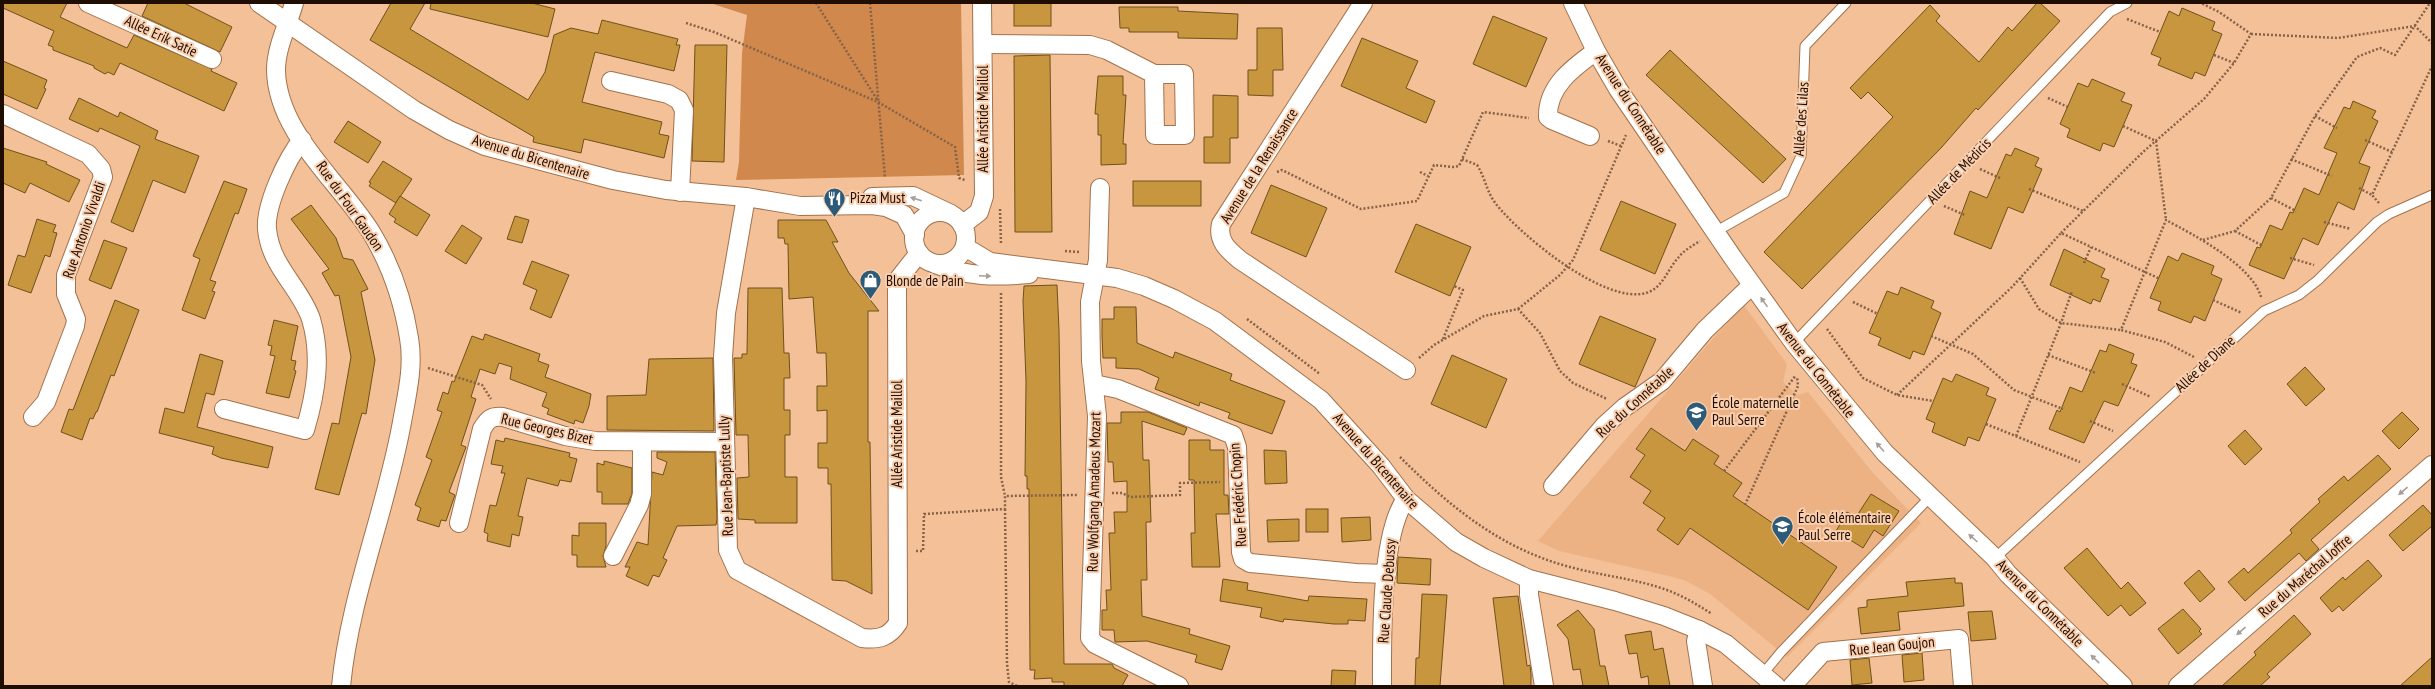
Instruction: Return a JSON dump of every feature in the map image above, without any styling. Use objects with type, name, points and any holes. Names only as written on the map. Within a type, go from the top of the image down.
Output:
[{"type":"street","name":"Allée Erik Satie","points":[[88,3],[212,59]]},
{"type":"street","name":"Avenue du Bicentenaire","points":[[259,3],[414,110],[449,130],[485,146],[613,180],[680,192],[746,197],[800,206],[872,205],[886,207],[904,215],[915,235]]},
{"type":"street","name":"Rue du Four Gaudon","points":[[294,3],[289,24],[277,55],[277,88],[284,108],[302,140],[369,230],[386,257],[404,311],[410,340],[411,362],[397,446],[355,604],[341,686]]},
{"type":"street","name":"Allée Aristide Maillol","points":[[957,220],[975,218],[983,205],[982,3]]},
{"type":"street","name":"Avenue de la Renaissance","points":[[1363,3],[1221,224],[1220,238],[1226,249],[1285,292],[1406,370]]},
{"type":"street","name":"Avenue du Connétable","points":[[1573,3],[1596,51],[1715,232],[1794,344],[1803,368],[1880,448],[1995,558],[2008,574],[2123,686]]},
{"type":"street","points":[[983,44],[1090,45],[1106,50],[1154,74]]},
{"type":"street","points":[[1590,136],[1548,117],[1547,110],[1562,77],[1596,51]]},
{"type":"street","points":[[611,81],[668,94],[679,100],[684,110],[680,192]]},
{"type":"street","name":"Rue Antonio Vivaldi","points":[[3,114],[88,154],[101,169],[103,177],[66,275],[66,294],[76,319],[75,326],[46,402],[33,417]]},
{"type":"street","points":[[224,409],[305,430],[316,380],[315,337],[310,318],[304,304],[277,260],[267,228],[267,219],[283,169],[289,156],[302,140]]},
{"type":"street","name":"Rue Wolfgang Amadeus Mozart","points":[[1100,188],[1098,253],[1096,274],[1090,302],[1097,416],[1090,638],[1095,644],[1179,686]]},
{"type":"street","name":"Avenue du Bicentenaire","points":[[746,197],[774,193],[886,198],[913,196],[957,220]]},
{"type":"street","name":"Rue Jean-Baptiste Lully","points":[[746,197],[726,314],[723,357],[728,550],[732,562],[737,570],[862,638],[883,637],[892,632],[898,623]]},
{"type":"street","points":[[933,214],[957,220],[966,238],[964,247],[954,260],[948,263],[926,258],[915,235],[922,220],[933,214]]},
{"type":"street","name":"Avenue du Bicentenaire","points":[[964,247],[990,262],[1096,274],[1124,280],[1156,291],[1201,314],[1227,330],[1321,400],[1380,466],[1406,499],[1456,542],[1484,558],[1529,580],[1650,612],[1699,630],[1726,644],[1769,680]]},
{"type":"street","name":"Avenue du Bicentenaire","points":[[926,258],[959,273],[1001,277],[1066,271]]},
{"type":"street","name":"Allée Aristide Maillol","points":[[898,623],[897,281],[926,258]]},
{"type":"street","name":"Rue du Connétable","points":[[1553,486],[1604,426],[1625,407],[1662,381],[1705,330],[1752,285]]},
{"type":"street","name":"Rue Frédéric Chopin","points":[[1094,384],[1118,389],[1228,431],[1236,438],[1241,552],[1243,559],[1258,564],[1356,573],[1387,574]]},
{"type":"street","name":"Rue Georges Bizet","points":[[459,523],[482,429],[487,420],[492,417],[503,417],[565,436],[595,442],[725,442]]},
{"type":"street","points":[[613,556],[639,505],[642,494],[642,443]]},
{"type":"street","name":"Rue du Maréchal Joffre","points":[[2178,686],[2432,465]]},
{"type":"street","name":"Rue Claude Debussy","points":[[1382,686],[1390,534],[1398,510],[1406,499]]},
{"type":"street","points":[[1529,580],[1529,595],[1544,686]]},
{"type":"street","points":[[1699,630],[1696,641],[1703,686]]},
{"type":"street","name":"Rue Jean Goujon","points":[[1792,686],[1823,652],[1959,639],[1963,686]]},
{"type":"lane","name":"Allée des Lilas","points":[[1715,232],[1784,193],[1801,156],[1805,46],[1846,3]]},
{"type":"lane","name":"Allée de Médicis","points":[[1794,344],[2110,12],[2126,3]]},
{"type":"lane","name":"Allée de Diane","points":[[1995,558],[2205,363],[2264,311],[2299,295],[2329,269],[2366,233],[2389,214],[2432,195]]},
{"type":"lane","points":[[1769,680],[1781,652],[1930,497]]},
{"type":"path","points":[[816,3],[878,102]]},
{"type":"path","points":[[870,3],[886,198]]},
{"type":"path","points":[[2201,3],[2219,12],[2250,34],[2338,38],[2415,26]]},
{"type":"path","points":[[2203,240],[2235,231],[2271,198],[2315,116],[2357,57],[2380,48],[2395,55],[2430,3]]},
{"type":"path","points":[[2110,12],[2160,32]]},
{"type":"path","points":[[686,23],[714,32],[878,102],[955,147],[959,178],[984,179]]},
{"type":"path","points":[[2415,26],[2432,43]]},
{"type":"path","points":[[1897,395],[1952,345],[2020,278],[2083,211],[2156,141],[2204,99],[2234,63],[2250,34]]},
{"type":"path","points":[[2214,55],[2234,63]]},
{"type":"path","points":[[2372,195],[2432,66]]},
{"type":"path","points":[[2034,92],[2068,107]]},
{"type":"path","points":[[1259,164],[1277,172],[1282,170],[1361,209],[1417,200],[1434,164],[1453,167],[1458,166],[1483,112],[1514,117],[1548,117]]},
{"type":"path","points":[[2315,116],[2337,128]]},
{"type":"path","points":[[1406,370],[1443,339],[1484,316],[1518,309],[1567,267],[1584,235],[1624,138],[1640,120]]},
{"type":"path","points":[[2123,126],[2156,141]]},
{"type":"path","points":[[2365,140],[2392,152]]},
{"type":"path","points":[[2121,330],[2166,220],[2156,141]]},
{"type":"path","points":[[1462,159],[1477,166],[1495,203],[1504,214],[1567,267],[1620,292],[1645,293],[1655,288],[1662,282],[1678,257],[1715,232]]},
{"type":"path","points":[[2291,159],[2332,176]]},
{"type":"path","points":[[1967,163],[2000,178]]},
{"type":"path","points":[[1420,172],[1428,176]]},
{"type":"path","points":[[2359,188],[2372,195],[2389,214]]},
{"type":"path","points":[[2029,189],[2083,211]]},
{"type":"path","points":[[2271,198],[2296,211]]},
{"type":"path","points":[[1931,200],[1965,215]]},
{"type":"path","points":[[2166,220],[2203,240],[2243,269],[2261,294],[2264,311]]},
{"type":"path","points":[[2324,222],[2366,233]]},
{"type":"path","points":[[2235,231],[2263,246]]},
{"type":"path","points":[[2061,233],[2158,278]]},
{"type":"path","points":[[2084,263],[2091,247]]},
{"type":"path","points":[[1062,250],[1098,253]]},
{"type":"path","points":[[2290,258],[2329,269]]},
{"type":"path","points":[[1001,277],[1001,477],[1005,496],[1007,664],[1009,682],[1017,686]]},
{"type":"path","points":[[2020,278],[2039,309],[2061,323],[2121,330],[2165,342],[2205,363]]},
{"type":"path","points":[[1443,339],[1463,290],[1454,286]]},
{"type":"path","points":[[2016,436],[2061,323],[2072,291]]},
{"type":"path","points":[[1840,297],[1878,314]]},
{"type":"path","points":[[2214,300],[2255,319]]},
{"type":"path","points":[[1518,309],[1540,333],[1560,371],[1564,375],[1573,383],[1625,407]]},
{"type":"path","points":[[1240,315],[1323,377]]},
{"type":"path","points":[[1819,318],[1863,378],[1897,395],[1933,401]]},
{"type":"path","points":[[1931,336],[1973,354],[2014,390],[2063,409]]},
{"type":"path","points":[[2048,355],[2096,373]]},
{"type":"path","points":[[411,362],[482,386],[503,417]]},
{"type":"path","points":[[1724,471],[1803,368]]},
{"type":"path","points":[[1745,505],[1798,386],[1803,368]]},
{"type":"path","points":[[2122,384],[2163,402]]},
{"type":"path","points":[[2090,421],[2126,437]]},
{"type":"path","points":[[1986,424],[2093,467]]},
{"type":"path","points":[[1398,456],[1433,490],[1475,524],[1533,556],[1570,568],[1659,587],[1687,599],[1714,615]]},
{"type":"path","points":[[1005,496],[1122,493],[1130,497],[1180,495],[1180,483],[1238,482]]},
{"type":"path","points":[[898,553],[923,550],[924,514],[1005,509]]},
{"type":"shaded area","points":[[710,3],[961,3],[964,175],[736,180],[739,162],[742,53],[747,15]]},
{"type":"shaded area","points":[[1743,304],[1787,364],[1783,382],[1797,395],[1808,392],[1873,473],[1921,523],[1787,657],[1710,594],[1686,581],[1559,551],[1538,541]]},
{"type":"building","points":[[3,3],[67,3],[60,17],[127,48],[134,35],[212,69],[211,71],[237,83],[224,111],[120,63],[114,75],[108,72],[105,74],[94,68],[94,66],[53,50],[53,47],[48,45],[54,31],[3,8]]},
{"type":"building","points":[[148,3],[184,3],[232,27],[220,52],[142,16]]},
{"type":"building","points":[[391,3],[425,3],[410,29],[528,100],[545,72],[554,35],[571,28],[598,34],[602,20],[678,39],[676,45],[680,45],[674,71],[595,52],[582,102],[662,122],[659,134],[669,136],[664,158],[584,139],[581,153],[533,142],[534,137],[370,40]]},
{"type":"building","points":[[431,3],[532,3],[555,9],[548,37],[430,9]]},
{"type":"building","points":[[1014,3],[1051,3],[1051,26],[1014,26]]},
{"type":"building","points":[[2037,3],[2040,3],[2060,21],[1978,110],[1976,108],[1941,148],[1802,289],[1764,252],[1893,117],[1868,92],[1861,99],[1850,88],[1930,5],[1940,16],[1936,21],[1979,62],[2008,27],[2012,31]]},
{"type":"building","points":[[1119,7],[1178,7],[1178,11],[1238,14],[1237,39],[1178,38],[1178,32],[1129,32],[1129,28],[1120,28]]},
{"type":"building","points":[[2182,8],[2215,22],[2212,30],[2222,34],[2205,76],[2195,72],[2192,79],[2158,65],[2161,58],[2151,54],[2169,11],[2179,16]]},
{"type":"building","points":[[1493,16],[1547,38],[1526,87],[1473,64]]},
{"type":"building","points":[[1257,28],[1282,28],[1283,70],[1273,70],[1273,96],[1248,95],[1248,70],[1257,70]]},
{"type":"building","points":[[1362,38],[1418,61],[1406,88],[1435,101],[1426,123],[1341,86]]},
{"type":"building","points":[[695,45],[727,45],[724,162],[692,161]]},
{"type":"building","points":[[1670,50],[1786,159],[1763,183],[1646,75]]},
{"type":"building","points":[[1050,55],[1052,232],[1015,232],[1014,56]]},
{"type":"building","points":[[3,61],[47,80],[44,88],[46,89],[37,109],[3,94]]},
{"type":"building","points":[[1098,76],[1123,76],[1123,95],[1126,95],[1123,144],[1126,144],[1126,164],[1101,165],[1101,135],[1098,135],[1098,114],[1095,114]]},
{"type":"building","points":[[2092,79],[2125,93],[2121,101],[2132,105],[2114,147],[2103,143],[2100,151],[2067,137],[2070,129],[2060,124],[2078,83],[2088,87]]},
{"type":"building","points":[[1213,95],[1238,96],[1238,138],[1230,138],[1230,163],[1204,163],[1204,137],[1213,137]]},
{"type":"building","points":[[79,98],[118,117],[120,112],[158,131],[155,139],[199,156],[185,193],[153,180],[133,232],[111,222],[140,146],[100,128],[98,132],[69,119]]},
{"type":"building","points":[[2353,101],[2376,111],[2372,118],[2378,121],[2359,163],[2370,167],[2354,210],[2338,202],[2318,245],[2303,238],[2284,279],[2249,265],[2257,247],[2260,248],[2270,225],[2282,230],[2290,212],[2293,213],[2304,188],[2319,195],[2337,153],[2324,148],[2344,107],[2350,109]]},
{"type":"building","points":[[348,121],[381,142],[368,163],[334,142]]},
{"type":"building","points":[[3,148],[47,162],[46,164],[80,180],[69,202],[30,183],[25,193],[3,183]]},
{"type":"building","points":[[2015,148],[2039,158],[2035,166],[2042,169],[2023,213],[2008,207],[1991,249],[1954,234],[1970,191],[1987,198],[2006,154],[2011,156]]},
{"type":"building","points":[[383,161],[412,179],[396,203],[369,186],[371,183],[369,182]]},
{"type":"building","points":[[224,181],[247,189],[238,214],[235,213],[210,280],[216,282],[212,291],[215,292],[205,319],[182,310],[200,259],[193,256]]},
{"type":"building","points":[[1133,181],[1201,181],[1201,206],[1133,206]]},
{"type":"building","points":[[1271,185],[1327,208],[1306,257],[1251,233]]},
{"type":"building","points":[[400,196],[430,215],[417,236],[394,222],[396,219],[389,214]]},
{"type":"building","points":[[1621,201],[1676,224],[1655,274],[1600,250]]},
{"type":"building","points":[[311,205],[336,238],[343,258],[353,260],[368,289],[361,292],[375,360],[366,414],[362,413],[339,495],[315,489],[332,423],[339,424],[351,357],[339,295],[335,296],[322,273],[329,269],[291,219]]},
{"type":"building","points":[[515,216],[529,220],[522,243],[507,239]]},
{"type":"building","points":[[37,219],[56,225],[53,232],[57,233],[50,257],[45,255],[31,293],[8,285],[18,255],[25,257]]},
{"type":"building","points":[[778,220],[826,220],[838,242],[832,242],[849,273],[879,311],[868,311],[868,442],[870,442],[872,594],[846,581],[832,580],[831,484],[828,484],[828,468],[818,468],[818,443],[827,443],[827,410],[817,411],[817,386],[827,386],[826,353],[817,353],[813,297],[789,299],[788,244],[785,244],[784,238],[778,238]]},
{"type":"building","points":[[1416,224],[1471,247],[1450,296],[1395,272]]},
{"type":"building","points":[[462,225],[482,238],[466,264],[445,251]]},
{"type":"building","points":[[104,240],[127,248],[111,289],[89,280]]},
{"type":"building","points":[[2064,249],[2105,269],[2101,277],[2109,280],[2100,302],[2093,299],[2091,304],[2050,285]]},
{"type":"building","points":[[2182,253],[2214,266],[2211,274],[2222,279],[2205,321],[2194,316],[2191,323],[2158,310],[2161,302],[2150,298],[2168,256],[2178,261]]},
{"type":"building","points":[[532,261],[569,275],[551,318],[530,309],[537,290],[523,284]]},
{"type":"building","points":[[1057,285],[1064,664],[1112,664],[1114,668],[1128,675],[1122,686],[1064,686],[1064,682],[1052,682],[1052,678],[1034,679],[1035,670],[1030,670],[1029,489],[1027,489],[1027,476],[1025,476],[1026,381],[1023,301],[1024,286]]},
{"type":"building","points":[[1901,287],[1934,301],[1931,308],[1941,313],[1924,355],[1913,351],[1910,359],[1878,345],[1881,338],[1869,333],[1887,291],[1898,295]]},
{"type":"building","points":[[748,288],[782,288],[784,353],[789,353],[790,378],[784,378],[784,410],[790,410],[790,435],[785,435],[785,477],[797,477],[797,523],[755,523],[755,520],[738,519],[737,478],[749,477],[748,435],[736,435],[734,358],[742,358],[742,354],[747,354]]},
{"type":"building","points":[[115,300],[139,310],[114,376],[111,375],[97,412],[93,419],[90,418],[82,440],[61,432],[69,409],[73,410]]},
{"type":"building","points":[[1114,307],[1136,307],[1137,343],[1173,358],[1175,352],[1232,374],[1230,380],[1285,401],[1272,434],[1228,418],[1230,413],[1200,402],[1199,406],[1155,389],[1159,378],[1139,369],[1116,368],[1116,358],[1103,358],[1102,319],[1114,319]]},
{"type":"building","points":[[1600,316],[1656,339],[1635,387],[1579,364]]},
{"type":"building","points":[[274,320],[298,326],[291,360],[296,361],[294,370],[296,371],[289,398],[266,393],[275,356],[270,355],[272,346],[268,345]]},
{"type":"building","points":[[485,334],[540,354],[538,361],[549,365],[545,377],[591,394],[589,406],[583,423],[575,420],[574,424],[547,414],[549,409],[542,406],[547,393],[510,379],[512,367],[499,363],[495,374],[480,369],[471,397],[476,399],[461,445],[466,447],[449,492],[455,495],[446,521],[441,520],[439,527],[417,520],[421,508],[415,505],[432,460],[426,457],[442,412],[437,410],[443,392],[448,394],[452,381],[454,382],[472,336],[483,340]]},
{"type":"building","points":[[2109,344],[2134,354],[2131,363],[2137,365],[2118,406],[2104,401],[2084,443],[2049,429],[2057,410],[2060,412],[2070,387],[2082,392],[2100,350],[2106,352]]},
{"type":"building","points":[[200,354],[223,361],[214,395],[206,393],[197,427],[273,447],[268,468],[221,458],[212,454],[214,447],[159,433],[165,408],[184,413]]},
{"type":"building","points":[[1452,355],[1507,379],[1486,428],[1431,404]]},
{"type":"building","points":[[713,358],[714,431],[607,430],[607,396],[646,395],[649,359]]},
{"type":"building","points":[[2305,367],[2325,389],[2306,406],[2287,384]]},
{"type":"building","points":[[1956,374],[1989,388],[1986,395],[1996,399],[1979,441],[1968,437],[1965,446],[1932,432],[1935,423],[1926,419],[1943,378],[1952,382]]},
{"type":"building","points":[[1121,412],[1148,412],[1187,428],[1184,435],[1142,421],[1143,460],[1149,460],[1151,522],[1146,522],[1147,580],[1141,580],[1142,616],[1190,629],[1189,634],[1230,646],[1222,670],[1195,662],[1197,655],[1147,641],[1115,642],[1114,630],[1102,630],[1102,610],[1107,610],[1106,590],[1111,590],[1109,533],[1115,533],[1114,512],[1127,512],[1127,481],[1114,482],[1113,462],[1108,462],[1107,423],[1121,423]]},
{"type":"building","points":[[2402,412],[2419,429],[2399,449],[2382,431]]},
{"type":"building","points":[[1651,428],[1685,451],[1693,439],[1719,456],[1714,464],[1742,483],[1733,496],[1837,567],[1808,610],[1690,528],[1678,545],[1657,530],[1665,518],[1643,503],[1651,491],[1630,477],[1645,455],[1636,449]]},
{"type":"building","points":[[2245,430],[2262,449],[2245,465],[2228,446]]},
{"type":"building","points":[[505,438],[570,453],[569,457],[577,459],[571,482],[560,480],[558,486],[527,478],[518,516],[523,517],[519,536],[512,534],[510,547],[487,541],[488,534],[484,532],[490,505],[496,506],[505,473],[501,473],[503,466],[491,464],[496,440],[504,442]]},
{"type":"building","points":[[1189,440],[1210,440],[1210,450],[1224,450],[1224,495],[1228,495],[1229,514],[1216,514],[1220,567],[1192,567],[1191,533],[1195,533],[1194,480],[1189,480]]},
{"type":"building","points":[[1264,450],[1286,451],[1287,483],[1265,484]]},
{"type":"building","points":[[657,452],[715,452],[717,519],[716,525],[677,526],[663,558],[667,560],[659,577],[653,575],[648,586],[626,576],[630,567],[625,567],[637,542],[648,545],[652,472],[663,475],[667,462],[657,458]]},
{"type":"building","points":[[2378,455],[2391,469],[2311,540],[2319,549],[2306,561],[2299,553],[2245,601],[2228,582],[2244,568],[2248,573],[2292,533],[2290,530],[2320,502],[2318,499],[2344,476],[2348,481]]},
{"type":"building","points":[[604,461],[632,468],[632,493],[628,504],[602,504],[602,492],[597,492],[597,463],[604,465]]},
{"type":"building","points":[[1871,494],[1899,511],[1883,536],[1874,530],[1863,548],[1836,531],[1847,512],[1856,517]]},
{"type":"building","points":[[2423,505],[2432,515],[2432,526],[2403,551],[2389,535]]},
{"type":"building","points":[[1306,509],[1328,509],[1328,532],[1306,532]]},
{"type":"building","points":[[1370,517],[1371,540],[1342,542],[1341,518]]},
{"type":"building","points":[[1299,519],[1299,541],[1268,542],[1267,520]]},
{"type":"building","points":[[579,523],[606,523],[606,546],[603,556],[606,567],[577,567],[577,555],[572,555],[572,535],[579,536]]},
{"type":"building","points":[[2087,548],[2121,589],[2128,582],[2146,603],[2130,616],[2121,605],[2108,616],[2064,568]]},
{"type":"building","points":[[1398,557],[1431,559],[1430,585],[1397,583]]},
{"type":"building","points":[[2368,560],[2382,576],[2343,611],[2339,606],[2332,612],[2320,598],[2343,577],[2345,580]]},
{"type":"building","points":[[2199,570],[2215,589],[2200,602],[2184,583]]},
{"type":"building","points":[[1955,578],[1955,583],[1962,583],[1964,606],[1898,612],[1900,630],[1861,634],[1858,608],[1867,607],[1867,600],[1908,596],[1906,582]]},
{"type":"building","points":[[1223,579],[1248,583],[1247,590],[1308,601],[1309,596],[1367,599],[1365,621],[1348,620],[1348,624],[1334,624],[1284,619],[1283,622],[1260,617],[1262,608],[1220,601]]},
{"type":"building","points":[[1422,594],[1447,595],[1440,686],[1415,686],[1416,658],[1419,658]]},
{"type":"building","points":[[1518,596],[1527,666],[1530,665],[1531,686],[1504,686],[1493,598]]},
{"type":"building","points":[[2183,609],[2201,629],[2199,631],[2202,634],[2178,654],[2158,629]]},
{"type":"building","points":[[1578,610],[1594,629],[1600,666],[1605,666],[1609,686],[1583,686],[1580,669],[1573,670],[1568,639],[1557,625]]},
{"type":"building","points":[[1992,611],[1996,639],[1971,641],[1968,612]]},
{"type":"building","points":[[2294,615],[2311,634],[2267,674],[2270,677],[2260,686],[2222,686],[2256,655],[2254,652]]},
{"type":"building","points":[[1651,631],[1654,650],[1663,648],[1670,686],[1649,686],[1648,676],[1641,678],[1637,653],[1629,654],[1625,635]]},
{"type":"building","points":[[1922,653],[1924,680],[1904,682],[1902,655]]},
{"type":"building","points":[[2432,657],[2432,686],[2400,686]]},
{"type":"building","points":[[1869,658],[1872,683],[1852,685],[1850,660]]},
{"type":"building","points":[[1332,670],[1356,671],[1355,686],[1331,686]]},
{"type":"place","name":"Pizza Must","points":[[835,218]]},
{"type":"place","name":"Blonde de Pain","points":[[871,300]]},
{"type":"place","name":"École maternelle Paul Serre","points":[[1696,432]]},
{"type":"place","name":"École élémentaire Paul Serre","points":[[1783,546]]}]
